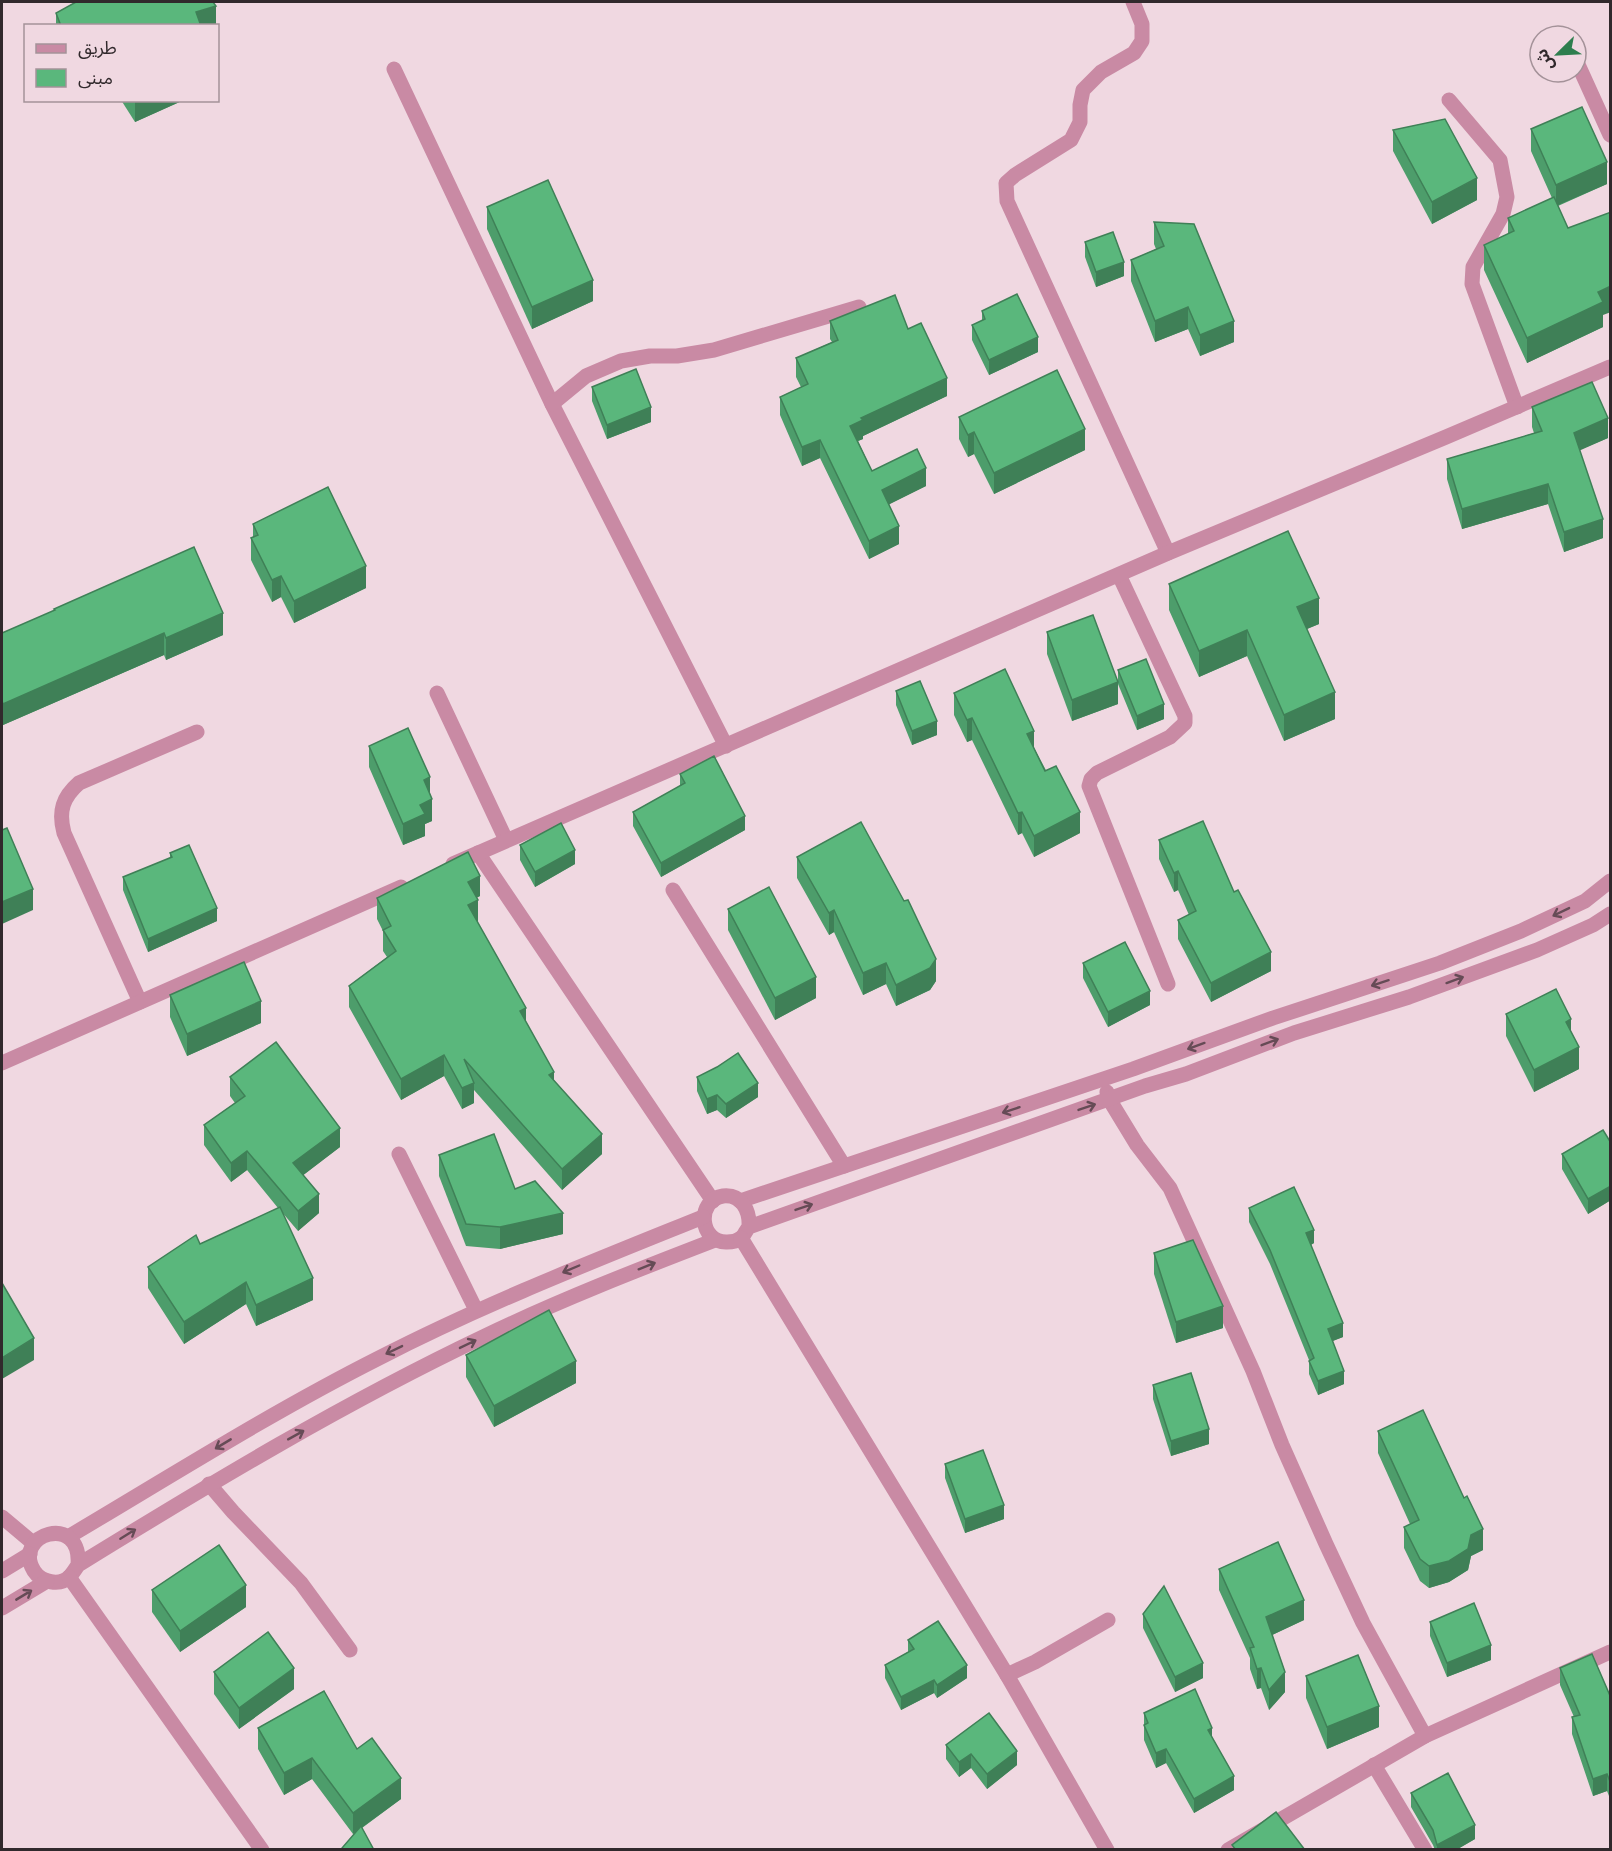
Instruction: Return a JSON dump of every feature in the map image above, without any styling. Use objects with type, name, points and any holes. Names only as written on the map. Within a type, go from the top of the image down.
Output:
[{"type":"street","points":[[1133,2],[1142,24],[1142,41],[1134,52],[1101,72],[1083,90],[1080,122],[1071,140],[1006,183],[1007,201],[1168,553]]},
{"type":"street","points":[[394,69],[552,404],[726,746]]},
{"type":"street","points":[[1587,84],[1611,135]]},
{"type":"street","points":[[1449,100],[1500,160],[1507,197],[1503,214],[1473,267],[1472,284],[1517,407]]},
{"type":"street","points":[[552,404],[586,376],[621,361],[714,350],[859,307]]},
{"type":"street","points":[[434,873],[1168,553],[1611,367]]},
{"type":"street","points":[[1119,575],[1185,716],[1185,723],[1170,737],[1097,773],[1091,779],[1089,786],[1168,984]]},
{"type":"street","points":[[437,693],[506,840]]},
{"type":"street","points":[[140,1002],[64,832],[61,809],[69,791],[79,783],[197,732]]},
{"type":"street","points":[[478,853],[713,1200]]},
{"type":"street","points":[[740,1201],[1461,955],[1521,932],[1585,901],[1611,881]]},
{"type":"street","points":[[2,1063],[413,882]]},
{"type":"street","points":[[673,890],[844,1166]]},
{"type":"street","points":[[1107,1850],[1007,1675],[745,1233],[750,1217],[747,1208],[732,1197],[722,1196],[713,1200],[706,1208],[704,1226],[708,1234],[715,1240],[732,1242],[745,1233],[1109,1099],[1186,1074],[1294,1033],[1409,997],[1538,950],[1593,925],[1611,914]]},
{"type":"street","points":[[1103,1079],[1109,1099],[1137,1145],[1170,1188],[1254,1371],[1282,1445],[1326,1544],[1364,1623],[1425,1736]]},
{"type":"street","points":[[399,1154],[476,1310]]},
{"type":"street","points":[[68,1537],[259,1422],[419,1338],[476,1310],[584,1264],[704,1217]]},
{"type":"street","points":[[2,1517],[32,1549],[31,1566],[37,1575],[47,1581],[59,1582],[209,1484],[432,1362],[572,1297],[715,1240]]},
{"type":"street","points":[[419,1338],[432,1362]]},
{"type":"street","points":[[209,1484],[300,1583],[350,1650]]},
{"type":"street","points":[[2,1571],[32,1549],[41,1537],[50,1533],[59,1533],[68,1537],[79,1554],[74,1571]]},
{"type":"street","points":[[74,1571],[262,1850]]},
{"type":"street","points":[[2,1608],[47,1581]]},
{"type":"street","points":[[1007,1675],[1035,1662],[1108,1620]]},
{"type":"street","points":[[1228,1850],[1425,1736],[1611,1652]]},
{"type":"street","points":[[1374,1765],[1425,1850]]},
{"type":"building","points":[[76,2],[213,2],[216,6],[196,12],[200,24],[60,24],[56,13]]},
{"type":"building","points":[[1582,107],[1607,162],[1556,185],[1531,129]]},
{"type":"building","points":[[1445,119],[1477,178],[1432,202],[1393,130]]},
{"type":"building","points":[[548,180],[593,280],[532,307],[487,207]]},
{"type":"building","points":[[1554,197],[1568,228],[1611,212],[1611,286],[1598,292],[1603,302],[1527,338],[1484,245],[1514,231],[1508,218]]},
{"type":"building","points":[[1154,222],[1194,224],[1234,321],[1200,335],[1188,307],[1155,321],[1131,260],[1164,246]]},
{"type":"building","points":[[1113,232],[1124,262],[1096,272],[1085,242]]},
{"type":"building","points":[[1017,294],[1038,337],[989,360],[972,325],[985,319],[982,311]]},
{"type":"building","points":[[895,295],[908,329],[921,323],[947,378],[861,418],[863,420],[850,426],[872,471],[917,449],[926,468],[882,490],[899,526],[869,541],[820,440],[802,447],[780,397],[808,384],[796,358],[838,340],[830,321]]},
{"type":"building","points":[[636,369],[651,407],[607,425],[592,387]]},
{"type":"building","points":[[1057,370],[1085,429],[994,473],[974,432],[968,435],[959,417]]},
{"type":"building","points":[[1592,382],[1608,418],[1574,433],[1603,519],[1564,532],[1548,484],[1462,509],[1447,459],[1542,431],[1532,407]]},
{"type":"building","points":[[328,487],[366,566],[294,601],[281,576],[272,580],[251,538],[258,535],[253,524]]},
{"type":"building","points":[[1288,531],[1319,598],[1297,607],[1335,692],[1284,715],[1247,630],[1199,651],[1169,584]]},
{"type":"building","points":[[194,547],[223,613],[166,638],[164,633],[3,704],[2,633]]},
{"type":"building","points":[[1093,615],[1118,682],[1072,700],[1047,632]]},
{"type":"building","points":[[1146,659],[1164,704],[1137,716],[1118,670]]},
{"type":"building","points":[[1005,669],[1034,731],[1027,734],[1045,771],[1056,766],[1080,812],[1034,836],[1022,812],[1018,813],[972,718],[967,720],[954,693]]},
{"type":"building","points":[[920,681],[937,721],[912,731],[896,691]]},
{"type":"building","points":[[408,728],[430,777],[424,780],[432,799],[420,805],[425,814],[403,824],[369,746]]},
{"type":"building","points":[[714,756],[745,816],[661,863],[633,812],[685,783],[680,774]]},
{"type":"building","points":[[1203,821],[1234,892],[1238,890],[1271,952],[1211,983],[1178,920],[1196,911],[1178,871],[1174,873],[1159,840]]},
{"type":"building","points":[[861,822],[904,901],[908,900],[936,959],[930,968],[896,985],[886,963],[863,973],[834,910],[829,913],[797,857]]},
{"type":"building","points":[[561,823],[575,850],[535,872],[520,845]]},
{"type":"building","points":[[7,828],[33,889],[2,902],[2,830]]},
{"type":"building","points":[[189,845],[217,908],[148,939],[123,877],[172,857],[170,853]]},
{"type":"building","points":[[468,852],[480,876],[468,882],[478,900],[468,905],[526,1008],[520,1011],[554,1072],[549,1075],[602,1134],[562,1169],[464,1059],[474,1083],[462,1088],[444,1055],[401,1079],[349,986],[396,951],[383,930],[391,926],[377,898]]},
{"type":"building","points":[[769,887],[816,977],[775,998],[728,909]]},
{"type":"building","points":[[1125,942],[1150,991],[1108,1012],[1083,963]]},
{"type":"building","points":[[244,962],[261,1001],[187,1034],[170,995]]},
{"type":"building","points":[[1556,989],[1571,1019],[1566,1022],[1579,1047],[1534,1070],[1506,1014]]},
{"type":"building","points":[[276,1042],[340,1128],[293,1163],[319,1194],[298,1211],[247,1151],[231,1163],[204,1125],[245,1096],[230,1077]]},
{"type":"building","points":[[738,1053],[758,1083],[726,1104],[717,1095],[707,1099],[697,1077]]},
{"type":"building","points":[[1603,1130],[1611,1143],[1611,1186],[1588,1199],[1562,1154]]},
{"type":"building","points":[[494,1134],[515,1189],[535,1181],[563,1213],[500,1227],[466,1224],[439,1155]]},
{"type":"building","points":[[1294,1187],[1314,1230],[1306,1233],[1343,1323],[1328,1329],[1344,1371],[1318,1381],[1309,1361],[1314,1358],[1270,1250],[1249,1208]]},
{"type":"building","points":[[280,1207],[313,1278],[256,1305],[246,1282],[184,1322],[148,1267],[196,1235],[200,1244]]},
{"type":"building","points":[[1193,1240],[1223,1306],[1176,1322],[1154,1253]]},
{"type":"building","points":[[2,1283],[34,1338],[2,1358]]},
{"type":"building","points":[[549,1310],[576,1361],[494,1406],[466,1355]]},
{"type":"building","points":[[1191,1373],[1209,1429],[1171,1441],[1153,1385]]},
{"type":"building","points":[[1423,1410],[1464,1498],[1467,1496],[1483,1529],[1471,1535],[1468,1549],[1449,1561],[1429,1566],[1420,1559],[1404,1527],[1419,1520],[1378,1431]]},
{"type":"building","points":[[983,1450],[1004,1505],[965,1519],[945,1464]]},
{"type":"building","points":[[1278,1542],[1304,1600],[1266,1617],[1285,1672],[1269,1690],[1261,1668],[1257,1669],[1250,1648],[1254,1647],[1219,1569]]},
{"type":"building","points":[[219,1545],[246,1585],[180,1631],[152,1590]]},
{"type":"building","points":[[1164,1586],[1203,1663],[1175,1677],[1143,1614]]},
{"type":"building","points":[[1474,1603],[1491,1645],[1447,1663],[1430,1622]]},
{"type":"building","points":[[938,1621],[967,1665],[937,1685],[934,1680],[901,1697],[885,1665],[914,1649],[908,1640]]},
{"type":"building","points":[[268,1632],[294,1668],[239,1708],[214,1672]]},
{"type":"building","points":[[1592,1654],[1611,1698],[1611,1784],[1607,1774],[1593,1779],[1572,1717],[1580,1715],[1560,1668]]},
{"type":"building","points":[[1358,1655],[1379,1706],[1327,1727],[1306,1676]]},
{"type":"building","points":[[1195,1689],[1212,1728],[1208,1730],[1234,1776],[1194,1799],[1166,1749],[1156,1753],[1144,1725],[1148,1723],[1144,1713]]},
{"type":"building","points":[[324,1691],[357,1749],[372,1738],[401,1778],[353,1813],[312,1758],[284,1773],[258,1728]]},
{"type":"building","points":[[989,1713],[1017,1751],[987,1774],[971,1754],[959,1762],[946,1745]]},
{"type":"building","points":[[1448,1773],[1475,1825],[1437,1845],[1433,1830],[1411,1793]]},
{"type":"building","points":[[1276,1812],[1305,1850],[1236,1850],[1232,1845]]},
{"type":"building","points":[[361,1826],[374,1850],[343,1850],[342,1848]]}]
